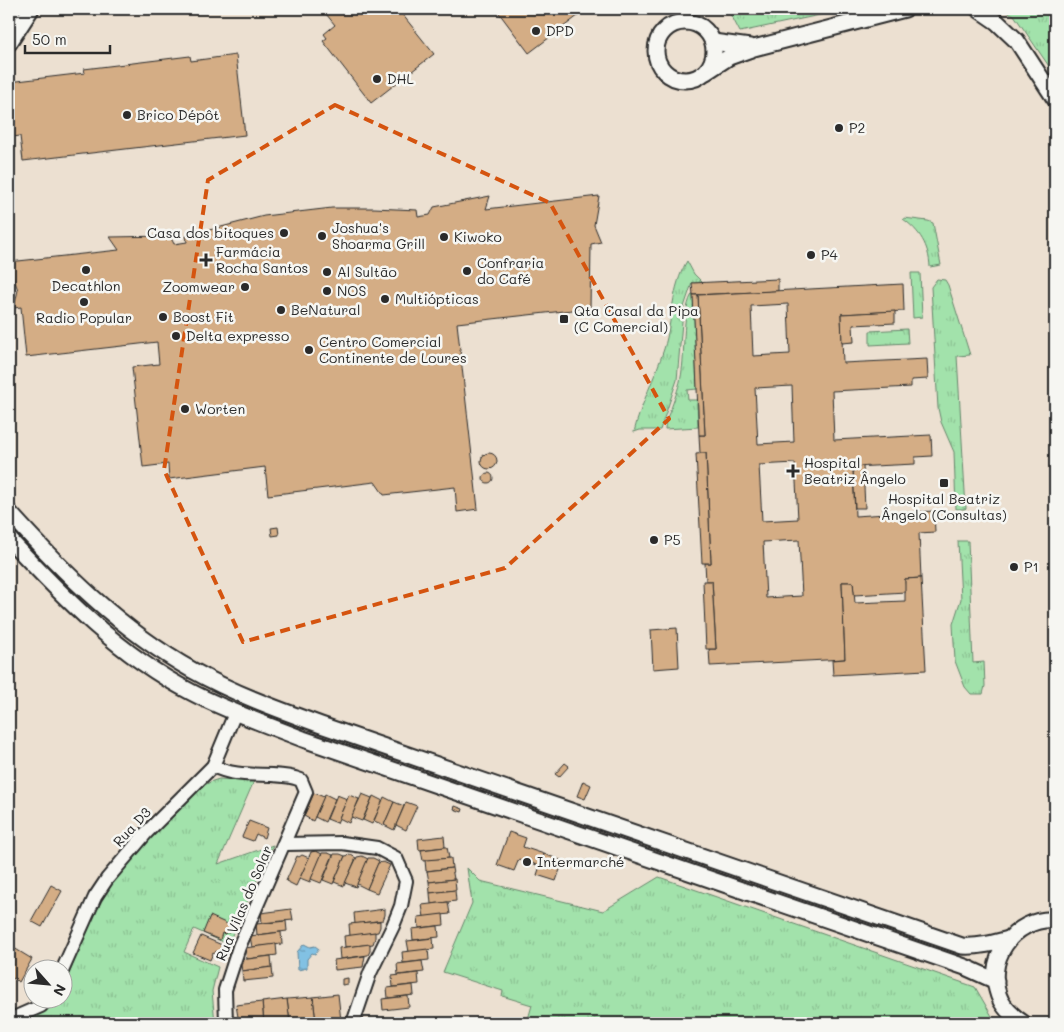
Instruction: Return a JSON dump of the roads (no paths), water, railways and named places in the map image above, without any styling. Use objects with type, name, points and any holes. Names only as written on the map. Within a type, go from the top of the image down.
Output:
[{"type":"main road","points":[[9,15],[13,9]]},
{"type":"main road","points":[[9,43],[31,9]]},
{"type":"main road","points":[[670,9],[673,24]]},
{"type":"main road","points":[[692,9],[713,42],[715,52],[712,63],[706,72]]},
{"type":"main road","points":[[702,26],[682,21],[666,29],[656,43],[657,60],[662,70],[679,80],[690,80],[699,77],[729,57],[754,48],[904,9]]},
{"type":"main road","points":[[978,9],[997,22],[1018,41],[1055,98]]},
{"type":"main road","points":[[713,42],[754,48]]},
{"type":"main road","points":[[9,512],[75,582],[114,617],[178,661],[215,682],[256,700],[321,725],[962,946],[971,947],[1009,939]]},
{"type":"main road","points":[[9,539],[79,612],[118,645],[190,692],[235,713],[303,739],[965,967],[996,981]]},
{"type":"main road","points":[[1016,1021],[1001,1001],[996,981],[996,966],[1001,950],[1009,939],[1028,924],[1055,920]]},
{"type":"street","name":"Rua D3","points":[[67,960],[95,897],[107,879],[146,833],[213,766],[235,713]]},
{"type":"street","points":[[213,766],[231,773],[291,777],[301,780],[305,787],[305,797],[285,844]]},
{"type":"street","name":"Rua Vilas do Solar","points":[[226,1023],[225,990],[236,956],[285,844],[342,843],[377,848],[396,858],[406,881],[401,906],[370,973],[353,1023]]},
{"type":"street","points":[[9,1020],[32,1010]]},
{"type":"water","points":[[304,944],[310,947],[315,946],[319,949],[307,959],[307,968],[298,970],[297,952]]},
{"type":"place","name":"DPD","points":[[536,31]]},
{"type":"place","name":"DHL","points":[[377,79]]},
{"type":"place","name":"Brico Dépôt","points":[[127,115]]},
{"type":"place","name":"P2","points":[[839,128]]},
{"type":"place","name":"Casa dos bitoques","points":[[284,233]]},
{"type":"place","name":"Joshua's Shoarma Grill","points":[[322,236]]},
{"type":"place","name":"Kiwoko","points":[[444,237]]},
{"type":"place","name":"P4","points":[[811,255]]},
{"type":"place","name":"Farmácia Rocha Santos","points":[[206,260]]},
{"type":"place","name":"Decathlon","points":[[86,270]]},
{"type":"place","name":"Confraria do Café","points":[[467,271]]},
{"type":"place","name":"Al Sultão","points":[[327,272]]},
{"type":"place","name":"Zoomwear","points":[[245,287]]},
{"type":"place","name":"NOS","points":[[327,291]]},
{"type":"place","name":"Multiópticas","points":[[385,299]]},
{"type":"place","name":"Radio Popular","points":[[84,302]]},
{"type":"place","name":"BeNatural","points":[[281,310]]},
{"type":"place","name":"Boost Fit","points":[[163,317]]},
{"type":"place","name":"Qta Casal da Pipa (C Comercial)","points":[[564,319]]},
{"type":"place","name":"Delta expresso","points":[[176,336]]},
{"type":"place","name":"Centro Comercial Continente de Loures","points":[[309,350]]},
{"type":"place","name":"Worten","points":[[185,409]]},
{"type":"place","name":"Hospital Beatriz Ângelo","points":[[793,471]]},
{"type":"place","name":"Hospital Beatriz Ângelo (Consultas)","points":[[944,483]]},
{"type":"place","name":"P5","points":[[654,540]]},
{"type":"place","name":"P1","points":[[1014,567]]},
{"type":"place","name":"Intermarché","points":[[527,862]]}]
